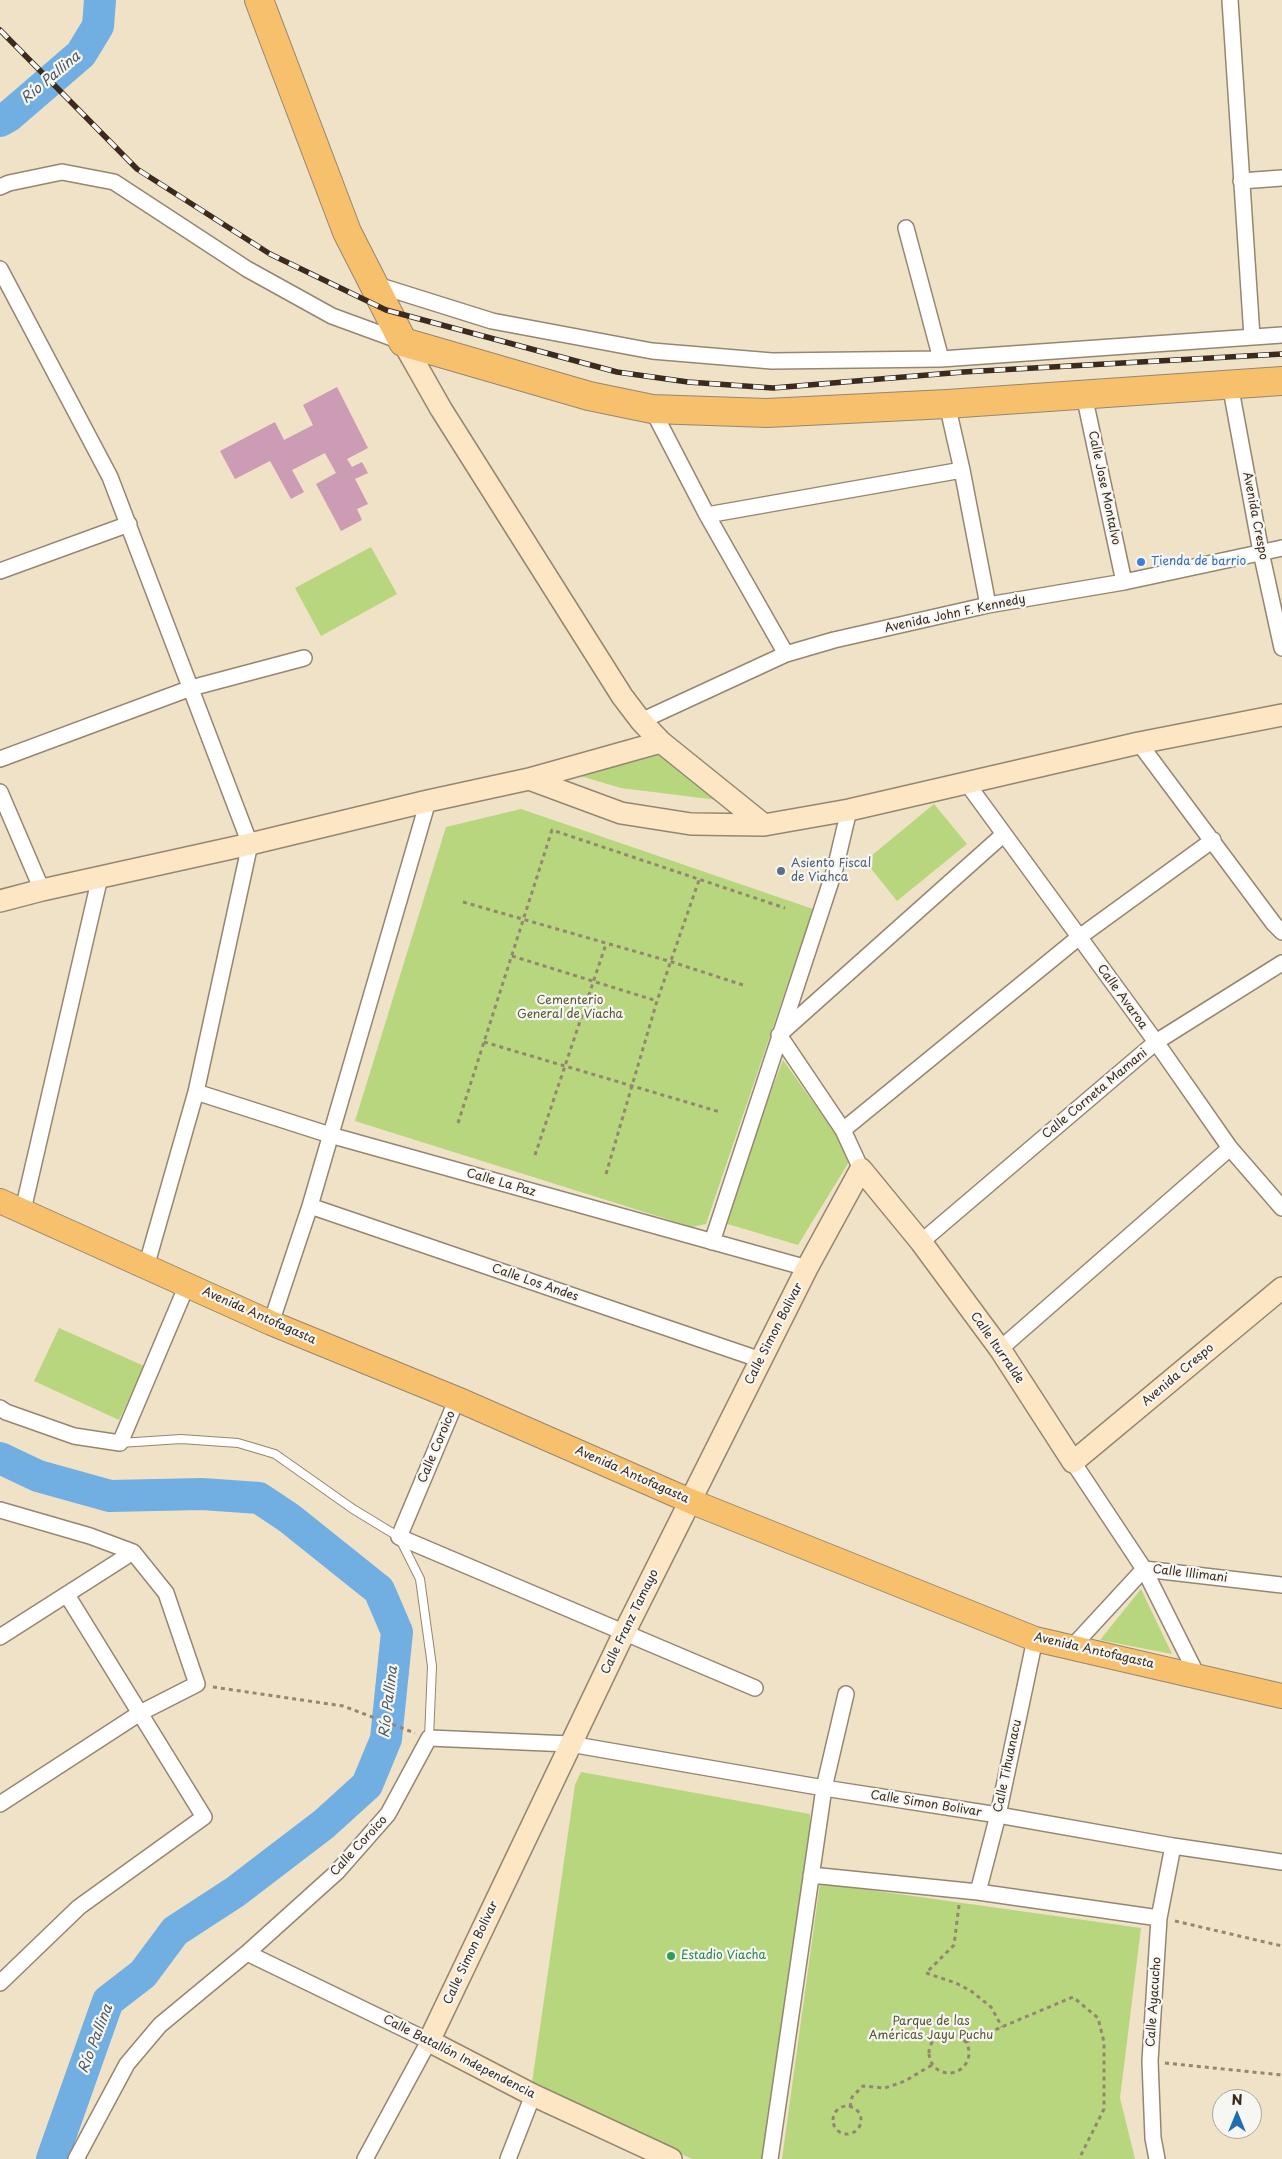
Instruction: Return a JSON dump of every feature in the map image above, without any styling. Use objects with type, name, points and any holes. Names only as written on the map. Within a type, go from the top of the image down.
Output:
[{"type":"highway","points":[[259,0],[348,232],[403,342],[588,396],[652,409],[767,413],[946,404],[1282,381]]},
{"type":"main road","name":"Avenida Antofagasta","points":[[0,1201],[271,1323],[458,1399],[690,1501],[1035,1639],[1282,1696]]},
{"type":"street","points":[[1230,0],[1252,336]]},
{"type":"street","points":[[0,188],[8,183],[62,172],[114,182],[247,269],[332,316],[403,342],[441,409],[622,696],[641,721],[661,742],[764,825]]},
{"type":"street","points":[[1241,180],[1282,178]]},
{"type":"street","points":[[906,228],[941,359]]},
{"type":"street","points":[[0,269],[110,477],[250,844],[196,1092],[146,1267]]},
{"type":"street","points":[[373,284],[492,321],[652,351],[772,360],[941,359],[1252,336],[1282,336]]},
{"type":"street","name":"Avenida Crespo","points":[[1230,384],[1261,552],[1282,648]]},
{"type":"street","name":"Calle Jose Montalvo","points":[[1084,395],[1124,582]]},
{"type":"street","points":[[946,404],[962,470],[988,606]]},
{"type":"street","points":[[652,409],[707,515],[786,654]]},
{"type":"street","points":[[707,515],[962,470]]},
{"type":"street","points":[[0,571],[129,524]]},
{"type":"street","name":"Avenida John F. Kennedy","points":[[641,721],[786,654],[834,640],[988,606],[1124,582],[1282,548]]},
{"type":"street","points":[[0,759],[191,688],[304,658]]},
{"type":"street","points":[[529,779],[622,813],[691,824],[764,825],[849,810],[1139,743],[1282,715]]},
{"type":"street","points":[[0,901],[529,779],[661,742]]},
{"type":"street","points":[[1139,743],[1274,924],[1282,932]]},
{"type":"street","name":"Calle Avaroa","points":[[966,782],[1078,938],[1156,1042],[1230,1148],[1282,1208]]},
{"type":"street","points":[[0,792],[42,890]]},
{"type":"street","points":[[271,1323],[310,1206],[428,801]]},
{"type":"street","points":[[712,1242],[835,869],[849,810]]},
{"type":"street","points":[[779,1035],[1004,834]]},
{"type":"street","points":[[844,1130],[1078,938],[1213,840]]},
{"type":"street","points":[[23,1210],[100,877]]},
{"type":"street","name":"Calle Corneta Mamani","points":[[921,1242],[1156,1042],[1282,963]]},
{"type":"street","name":"Calle Iturralde","points":[[779,1035],[844,1130],[861,1169],[921,1242],[1000,1349],[1144,1569],[1197,1675]]},
{"type":"street","name":"Calle La Paz","points":[[196,1092],[330,1135],[807,1268]]},
{"type":"street","points":[[1000,1349],[1230,1148]]},
{"type":"street","name":"Calle Simon Bolivar","points":[[690,1501],[807,1268],[861,1169]]},
{"type":"street","name":"Calle Los Andes","points":[[310,1206],[761,1360]]},
{"type":"street","points":[[0,1408],[6,1412],[74,1436],[120,1443],[187,1285]]},
{"type":"street","name":"Avenida Crespo","points":[[1073,1462],[1282,1288]]},
{"type":"street","name":"Calle Coroico","points":[[400,1537],[458,1399]]},
{"type":"street","name":"Calle Franz Tamayo","points":[[570,1744],[690,1501]]},
{"type":"street","points":[[0,1510],[90,1536],[133,1552],[166,1593],[197,1684],[140,1713],[0,1804]]},
{"type":"street","points":[[400,1537],[755,1688]]},
{"type":"street","points":[[0,1637],[133,1552]]},
{"type":"street","name":"Calle Illimani","points":[[1072,1646],[1144,1569],[1282,1585]]},
{"type":"street","points":[[0,1983],[79,1907],[204,1817],[67,1595]]},
{"type":"street","name":"Calle Tihuanacu","points":[[978,1892],[998,1815],[1035,1639]]},
{"type":"street","points":[[770,2159],[824,1788],[846,1694]]},
{"type":"street","name":"Calle Simon Bolivar","points":[[430,1738],[570,1744],[1173,1846],[1282,1862]]},
{"type":"street","name":"Calle Coroico","points":[[76,2159],[127,2064],[160,2025],[247,1953],[336,1872],[388,1814],[430,1738]]},
{"type":"street","name":"Calle Simon Bolivar","points":[[365,2159],[429,2041],[570,1744]]},
{"type":"street","name":"Calle Ayacucho","points":[[1157,2159],[1153,2138],[1150,2061],[1159,1918],[1173,1846]]},
{"type":"street","points":[[812,1875],[978,1892],[1159,1918]]},
{"type":"street","name":"Calle Batallón Independencia","points":[[247,1953],[429,2041],[533,2095],[672,2159]]},
{"type":"street","points":[[508,2159],[533,2095]]},
{"type":"lane","points":[[120,1443],[181,1439],[238,1443],[275,1454],[345,1504],[400,1537]]},
{"type":"lane","name":"Calle Coroico","points":[[400,1537],[420,1579],[432,1666],[430,1738]]},
{"type":"path","points":[[458,1123],[552,830],[785,908]]},
{"type":"path","points":[[606,1174],[657,1000],[672,962],[699,880]]},
{"type":"path","points":[[463,902],[672,962],[743,985]]},
{"type":"path","points":[[535,1155],[606,944]]},
{"type":"path","points":[[512,956],[657,1000]]},
{"type":"path","points":[[484,1042],[720,1112]]},
{"type":"path","points":[[197,1684],[343,1706],[409,1730]]},
{"type":"path","points":[[961,1891],[954,1945],[926,1973],[956,1983],[971,1991],[991,2007],[1002,2027]]},
{"type":"path","points":[[1159,1918],[1282,1946]]},
{"type":"path","points":[[966,2042],[1073,1997],[1098,2018],[1104,2042],[1104,2109],[1079,2159]]},
{"type":"path","points":[[950,2033],[962,2037],[966,2042],[969,2049],[967,2062],[957,2072],[943,2073],[932,2065],[929,2059],[930,2046],[938,2036],[950,2033]]},
{"type":"path","points":[[1150,2061],[1282,2075]]},
{"type":"path","points":[[850,2106],[852,2097],[863,2086],[885,2088],[905,2081],[932,2065]]},
{"type":"path","points":[[850,2106],[858,2111],[861,2120],[858,2129],[850,2134],[845,2134],[837,2130],[834,2118],[841,2108],[850,2106]]},
{"type":"green space","points":[[371,547],[397,594],[321,636],[295,588]]},
{"type":"green space","points":[[667,753],[726,801],[621,788],[577,775]]},
{"type":"green space","points":[[934,804],[967,844],[897,901],[865,861]]},
{"type":"green space","name":"Cementerio General de Viacha","points":[[521,809],[813,909],[706,1224],[692,1227],[355,1121],[446,827]]},
{"type":"green space","points":[[783,1060],[852,1157],[798,1245],[721,1222]]},
{"type":"green space","points":[[59,1328],[144,1366],[119,1420],[34,1381]]},
{"type":"green space","points":[[1141,1589],[1172,1654],[1100,1640]]},
{"type":"green space","name":"Estadio Viacha","points":[[581,1772],[810,1814],[810,1830],[764,2159],[692,2159],[532,2083],[575,1785]]},
{"type":"green space","name":"Parque de las Américas Jayu Puchu","points":[[820,1883],[1141,1928],[1120,2098],[1135,2159],[782,2159]]},
{"type":"building","points":[[337,387],[368,448],[347,459],[352,467],[362,462],[368,473],[355,479],[368,504],[357,509],[362,520],[341,531],[316,484],[336,473],[325,453],[292,470],[304,492],[291,499],[270,461],[235,479],[220,451],[275,422],[284,440],[313,425],[303,405]]},
{"type":"waterway","name":"Río Pallina","points":[[0,121],[9,116],[81,54],[98,26],[100,0]]},
{"type":"waterway","name":"Río Pallina","points":[[0,1458],[38,1476],[110,1496],[202,1494],[259,1498],[289,1518],[379,1590],[397,1632],[386,1739],[367,1785],[324,1824],[235,1892],[175,1931],[143,1974],[108,2001],[52,2159]]},
{"type":"railway","points":[[0,30],[137,169],[270,254],[386,310],[617,372],[688,382],[773,388],[963,372],[1282,354]]},
{"type":"place","name":"Tienda de barrio","points":[[1141,562]]},
{"type":"place","name":"Asiento Fiscal de Viahca","points":[[781,871]]},
{"type":"place","name":"Estadio Viacha","points":[[671,1956]]}]
